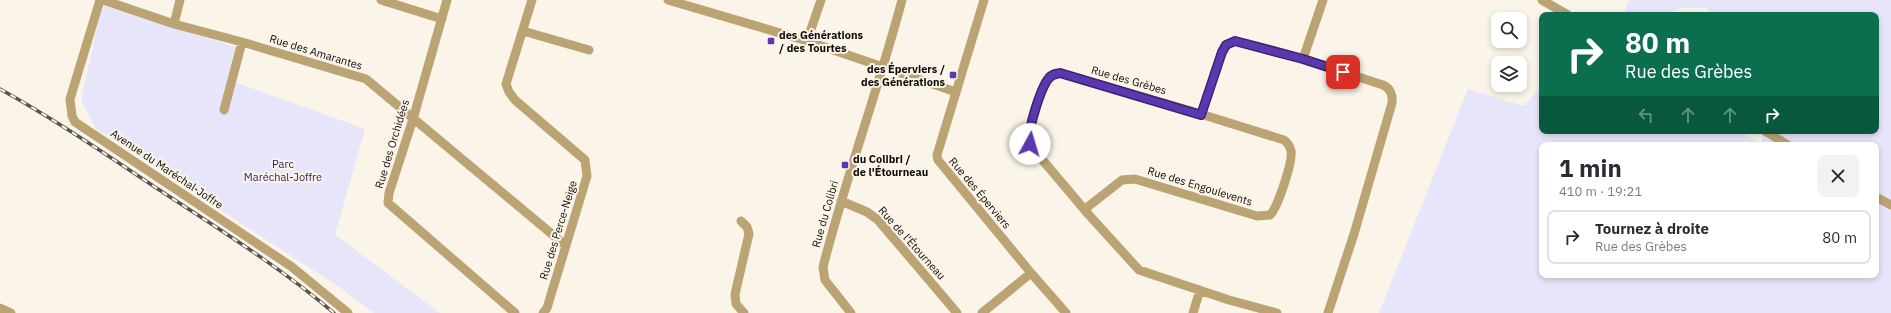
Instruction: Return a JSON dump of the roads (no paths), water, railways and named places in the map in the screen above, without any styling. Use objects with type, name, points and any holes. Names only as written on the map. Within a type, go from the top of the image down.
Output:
[{"type":"street","name":"Rue des Amarantes","points":[[101,0],[174,24],[242,42],[366,79],[565,245]]},
{"type":"street","name":"Avenue du Maréchal-Joffre","points":[[101,0],[70,99],[72,116],[75,122],[292,267],[348,313]]},
{"type":"street","points":[[174,24],[180,0]]},
{"type":"street","points":[[381,0],[442,19]]},
{"type":"street","name":"Rue des Orchidées","points":[[447,0],[413,119],[388,193],[388,204],[515,313]]},
{"type":"street","name":"Rue des Perce-Neige","points":[[532,0],[506,84],[509,92],[515,100],[585,160],[587,176],[546,308],[543,313]]},
{"type":"street","points":[[668,0],[807,41],[956,92]]},
{"type":"street","points":[[807,41],[821,0]]},
{"type":"street","name":"Rue du Colibri","points":[[851,313],[825,280],[823,267],[857,144],[883,67],[902,0]]},
{"type":"street","name":"Rue des Éperviers","points":[[984,0],[937,155],[938,160],[1066,313]]},
{"type":"street","points":[[1303,59],[1323,0]]},
{"type":"street","points":[[1542,0],[1563,12]]},
{"type":"street","points":[[523,30],[589,50]]},
{"type":"street","points":[[224,110],[242,42]]},
{"type":"street","points":[[1201,115],[1222,52],[1226,45],[1230,43],[1241,42],[1303,59],[1383,85],[1390,90],[1392,98],[1373,170],[1328,313]]},
{"type":"street","name":"Rue des Grèbes","points":[[1201,115],[1060,73],[1052,75],[1045,84],[1028,135],[1028,140],[1085,209],[1139,270],[1277,313]]},
{"type":"street","name":"Rue des Engoulevents","points":[[1085,209],[1122,180],[1135,179],[1257,216],[1270,214],[1277,205],[1291,156],[1288,143],[1281,139],[1201,115]]},
{"type":"street","points":[[1770,134],[1783,142]]},
{"type":"street","points":[[1879,199],[1891,206]]},
{"type":"street","name":"Rue de l'Étourneau","points":[[841,201],[867,212],[878,220],[957,313]]},
{"type":"street","points":[[741,221],[747,227],[749,234],[734,294],[736,304],[744,313]]},
{"type":"street","points":[[982,313],[1031,273]]},
{"type":"street","points":[[1193,313],[1200,290]]},
{"type":"street","points":[[0,308],[11,313]]},
{"type":"railway","points":[[0,89],[82,138],[271,264],[334,313]]},
{"type":"place","name":"des Générations / des Tourtes","points":[[771,41]]},
{"type":"place","name":"des Éperviers / des Générations","points":[[953,75]]},
{"type":"place","name":"du Colibri / de l'Étourneau","points":[[845,165]]},
{"type":"park label","name":"Parc Maréchal-Joffre","points":[[283,170]]}]
